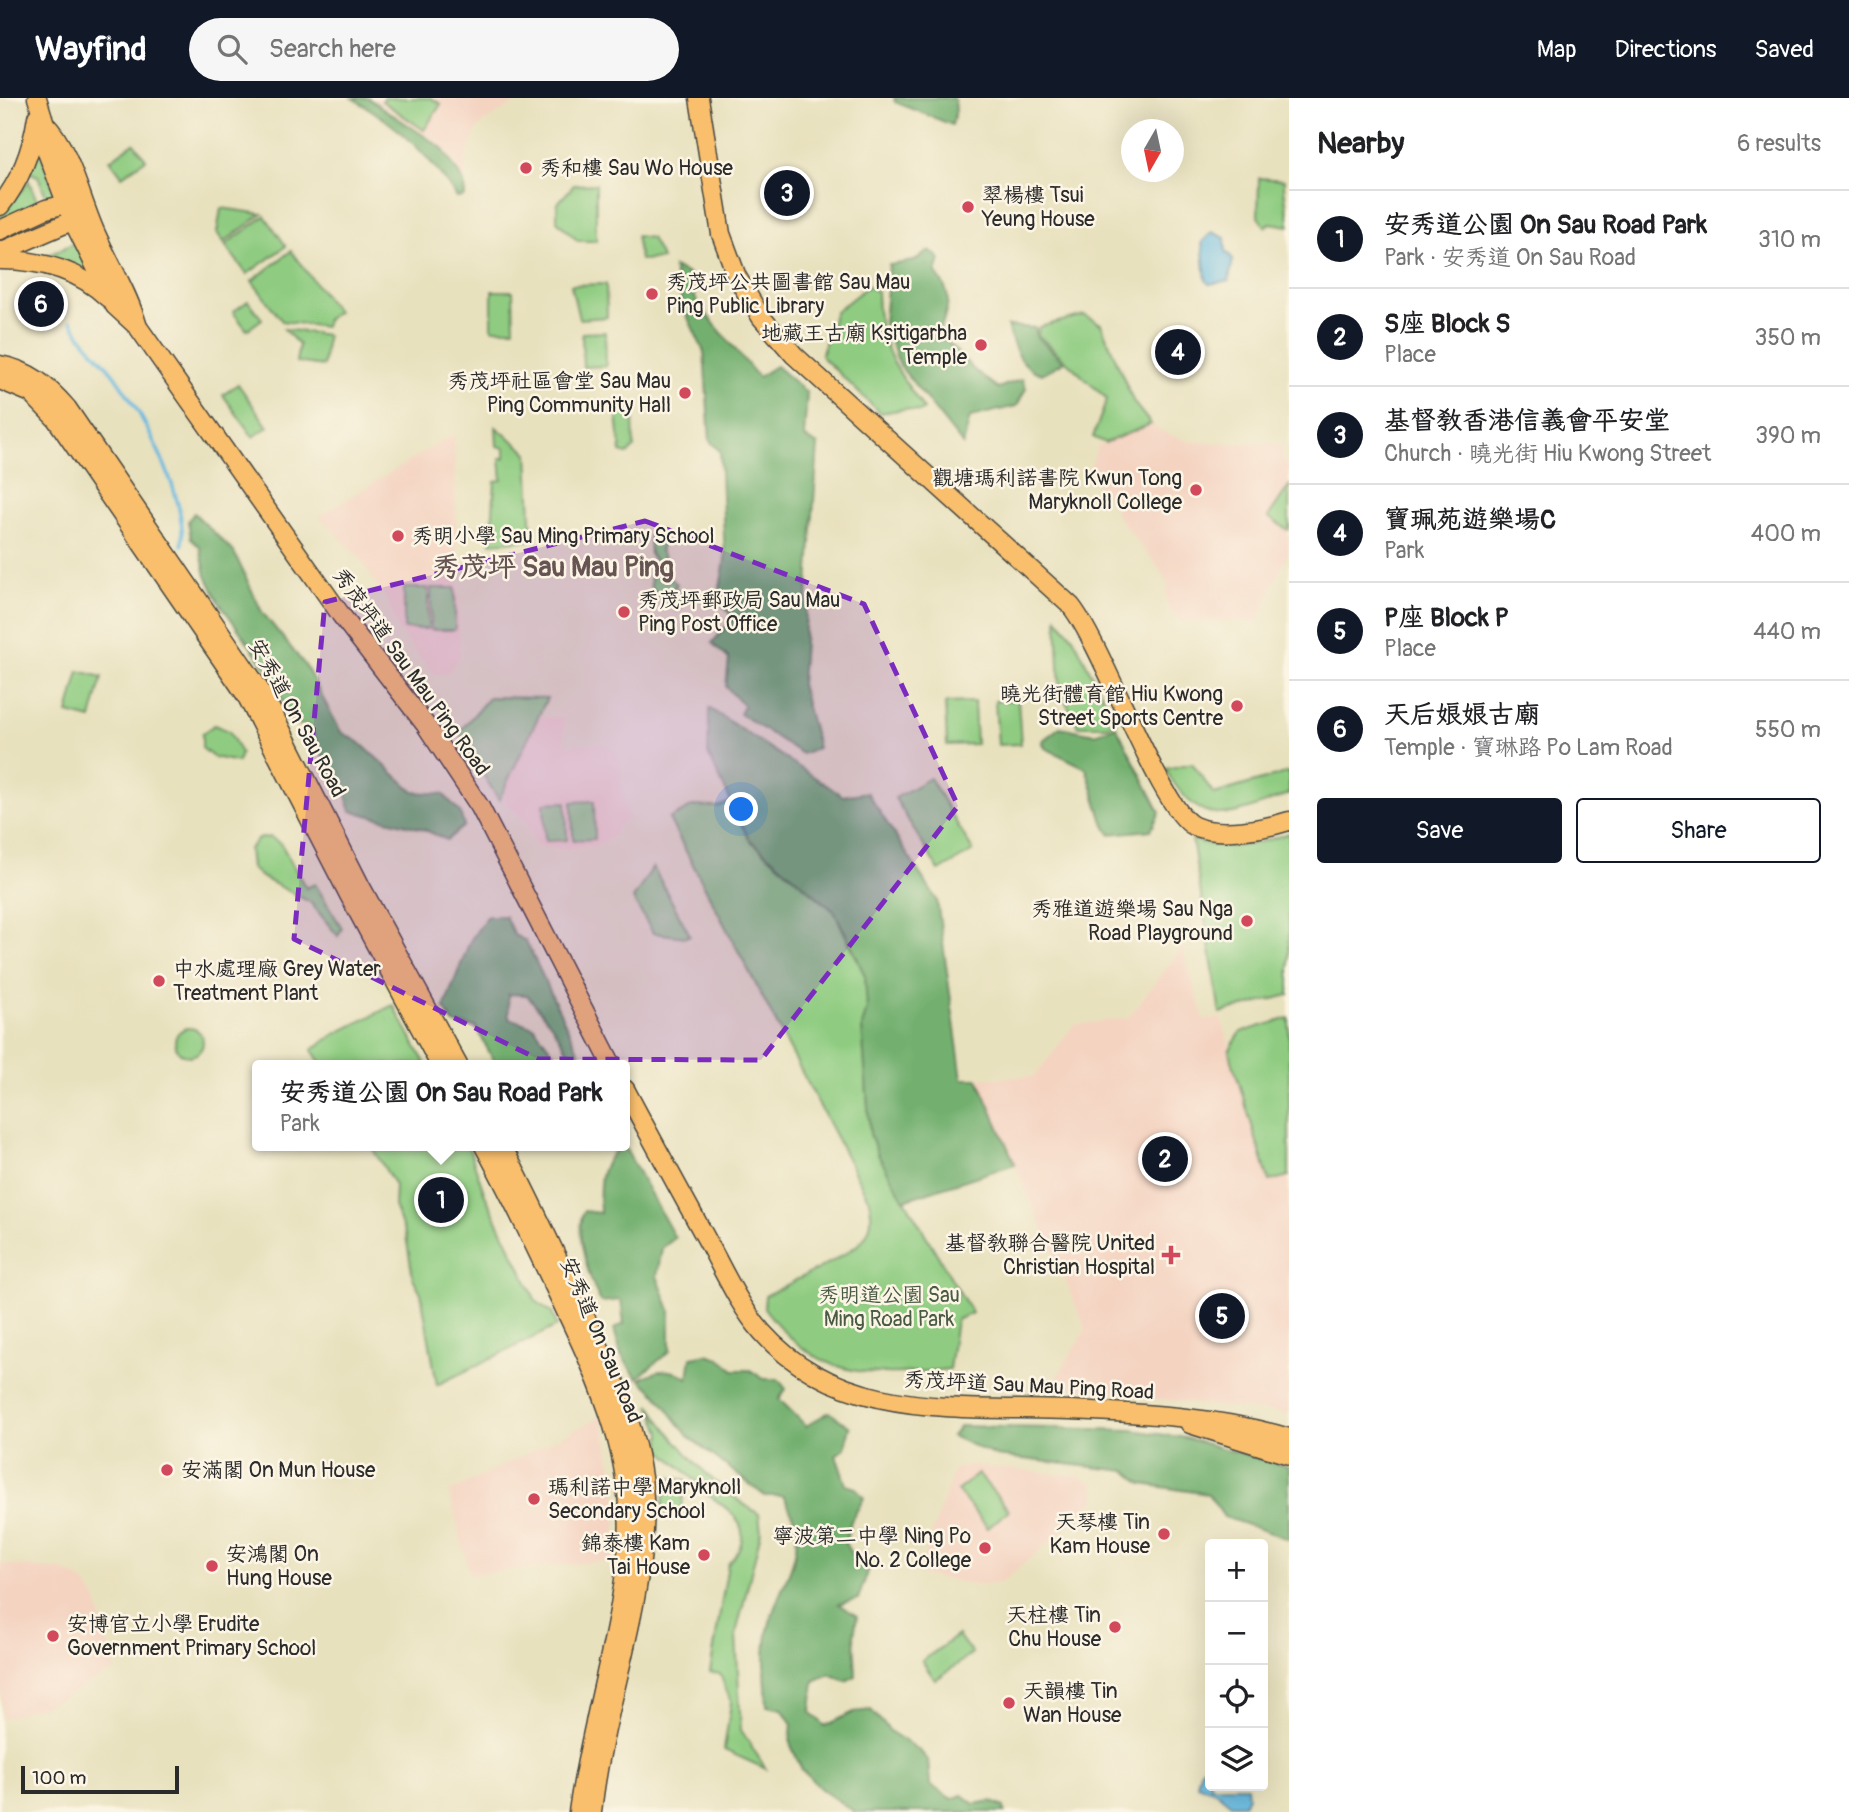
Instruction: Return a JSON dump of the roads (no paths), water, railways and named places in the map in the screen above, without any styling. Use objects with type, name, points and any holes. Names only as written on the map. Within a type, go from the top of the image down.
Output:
[{"type":"main road","points":[[699,98],[720,234],[737,277],[761,317],[794,355],[1071,606],[1098,648],[1161,782],[1182,816],[1193,825],[1228,832],[1252,827],[1271,827],[1289,821]]},
{"type":"main road","points":[[0,206],[22,173],[29,155],[38,101]]},
{"type":"main road","name":"秀茂坪道 Sau Mau Ping Road","points":[[38,101],[45,124],[47,152],[77,210],[130,300],[138,327]]},
{"type":"main road","points":[[0,230],[77,210]]},
{"type":"main road","points":[[0,252],[77,210]]},
{"type":"main road","name":"秀茂坪道 Sau Mau Ping Road","points":[[77,210],[115,306],[138,327],[341,615],[425,724],[480,807],[609,1060]]},
{"type":"main road","points":[[0,260],[34,262],[65,271],[97,288],[115,306]]},
{"type":"main road","name":"安秀道 On Sau Road","points":[[0,365],[38,380],[67,408],[234,648],[264,696],[360,886],[455,1060]]},
{"type":"main road","name":"安秀道 On Sau Road","points":[[0,380],[31,393],[56,419],[232,671],[437,1060]]},
{"type":"main road","points":[[1252,827],[1268,816],[1289,809]]},
{"type":"main road","name":"秀茂坪道 Sau Mau Ping Road","points":[[630,1098],[722,1270],[760,1330],[781,1351],[809,1371],[849,1391],[897,1403],[938,1408],[1102,1412],[1223,1421],[1289,1438]]},
{"type":"main road","name":"安秀道 On Sau Road","points":[[487,1151],[533,1239],[609,1405],[627,1476],[627,1555],[621,1599],[588,1742],[579,1812]]},
{"type":"main road","name":"安秀道 On Sau Road","points":[[504,1151],[611,1371],[630,1420],[642,1470],[644,1526],[640,1565],[602,1745],[593,1812]]},
{"type":"main road","name":"秀茂坪道 Sau Mau Ping Road","points":[[1174,1418],[1220,1436],[1289,1455]]},
{"type":"main road","points":[[1263,1430],[1289,1432]]},
{"type":"water","points":[[1212,232],[1225,238],[1226,251],[1233,259],[1229,281],[1209,284],[1206,280],[1202,242]]},
{"type":"water","points":[[1205,1765],[1205,1787],[1197,1784],[1200,1771]]},
{"type":"water","points":[[1215,1791],[1247,1791],[1248,1797],[1243,1804],[1231,1804]]},
{"type":"waterway","points":[[71,321],[115,376],[150,433],[178,503],[182,545]]},
{"type":"place","name":"秀和樓 Sau Wo House","points":[[526,168]]},
{"type":"place","name":"基督教香港信義會平安堂","points":[[787,193]]},
{"type":"place","name":"翠楊樓 Tsui Yeung House","points":[[968,207]]},
{"type":"place","name":"秀茂坪公共圖書館 Sau Mau Ping Public Library","points":[[652,294]]},
{"type":"place","name":"天后娘娘古廟","points":[[41,304]]},
{"type":"place","name":"地藏王古廟 Kṣitigarbha Temple","points":[[981,345]]},
{"type":"place","name":"寶珮苑遊樂場C","points":[[1178,352]]},
{"type":"place","name":"秀茂坪社區會堂 Sau Mau Ping Community Hall","points":[[685,393]]},
{"type":"place","name":"觀塘瑪利諾書院 Kwun Tong Maryknoll College","points":[[1196,490]]},
{"type":"place","name":"秀明小學 Sau Ming Primary School","points":[[398,536]]},
{"type":"place","name":"秀茂坪郵政局 Sau Mau Ping Post Office","points":[[624,612]]},
{"type":"place","name":"曉光街體育館 Hiu Kwong Street Sports Centre","points":[[1237,706]]},
{"type":"place","name":"秀雅道遊樂場 Sau Nga Road Playground","points":[[1247,921]]},
{"type":"place","name":"中水處理廠 Grey Water Treatment Plant","points":[[159,981]]},
{"type":"place","name":"S座 Block S","points":[[1165,1159]]},
{"type":"place","name":"安秀道公園 On Sau Road Park","points":[[441,1200]]},
{"type":"place","name":"基督教聯合醫院 United Christian Hospital","points":[[1171,1255]]},
{"type":"place","name":"P座 Block P","points":[[1222,1316]]},
{"type":"place","name":"安滿閣 On Mun House","points":[[167,1470]]},
{"type":"place","name":"瑪利諾中學 Maryknoll Secondary School","points":[[534,1499]]},
{"type":"place","name":"天琴樓 Tin Kam House","points":[[1164,1534]]},
{"type":"place","name":"寧波第二中學 Ning Po No. 2 College","points":[[985,1548]]},
{"type":"place","name":"錦泰樓 Kam Tai House","points":[[704,1555]]},
{"type":"place","name":"安鴻閣 On Hung House","points":[[212,1566]]},
{"type":"place","name":"天柱樓 Tin Chu House","points":[[1115,1627]]},
{"type":"place","name":"安博官立小學 Erudite Government Primary School","points":[[53,1636]]},
{"type":"place","name":"天韻樓 Tin Wan House","points":[[1009,1703]]},
{"type":"district","name":"秀茂坪 Sau Mau Ping","points":[[553,567]]},
{"type":"park label","name":"秀明道公園 Sau Ming Road Park","points":[[889,1307]]}]
